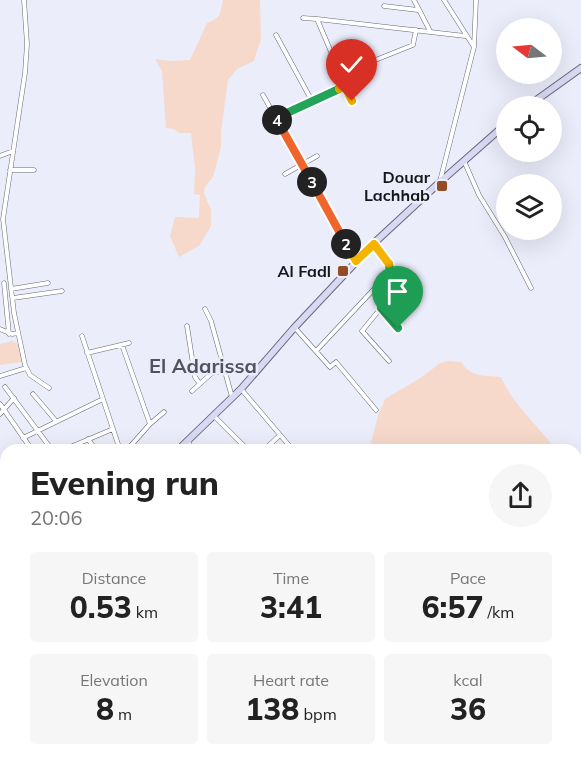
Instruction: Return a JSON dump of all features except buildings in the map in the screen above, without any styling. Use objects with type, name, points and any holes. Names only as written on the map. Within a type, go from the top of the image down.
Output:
[{"type":"street","points":[[24,0],[26,55],[3,219],[18,333],[26,368],[30,375],[49,388]]},
{"type":"street","points":[[414,0],[430,32]]},
{"type":"street","points":[[444,0],[474,47]]},
{"type":"street","points":[[440,182],[474,47],[476,0]]},
{"type":"street","points":[[384,6],[419,10]]},
{"type":"street","points":[[303,18],[466,36]]},
{"type":"street","points":[[317,19],[352,101]]},
{"type":"street","points":[[334,60],[363,65],[413,45],[416,30]]},
{"type":"street","points":[[276,35],[312,101]]},
{"type":"street","points":[[542,96],[581,68]]},
{"type":"street","points":[[276,118],[345,86]]},
{"type":"street","points":[[263,96],[356,261]]},
{"type":"street","points":[[184,444],[241,389],[356,261],[463,160],[496,132]]},
{"type":"street","points":[[0,156],[14,151]]},
{"type":"street","points":[[285,174],[317,156]]},
{"type":"street","points":[[463,160],[479,195],[505,237],[531,288]]},
{"type":"street","points":[[10,170],[34,170]]},
{"type":"street","points":[[374,244],[391,267],[381,308],[362,331],[389,361]]},
{"type":"street","points":[[316,351],[390,272]]},
{"type":"street","points":[[9,333],[2,283],[11,286],[48,284]]},
{"type":"street","points":[[13,298],[62,291]]},
{"type":"street","points":[[381,308],[398,328]]},
{"type":"street","points":[[205,309],[211,321],[232,398]]},
{"type":"street","points":[[188,326],[195,377],[200,384]]},
{"type":"street","points":[[294,328],[330,367],[336,362],[376,410]]},
{"type":"street","points":[[0,329],[9,333],[18,333]]},
{"type":"street","points":[[82,336],[118,444]]},
{"type":"street","points":[[87,353],[129,343]]},
{"type":"street","points":[[122,345],[150,424]]},
{"type":"street","points":[[0,376],[26,368]]},
{"type":"street","points":[[192,391],[212,373],[225,371]]},
{"type":"street","points":[[5,387],[48,444]]},
{"type":"street","points":[[241,389],[288,444]]},
{"type":"street","points":[[33,394],[56,421]]},
{"type":"street","points":[[2,412],[14,398]]},
{"type":"street","points":[[23,438],[103,399]]},
{"type":"street","points":[[0,405],[2,412],[28,444]]},
{"type":"street","points":[[132,444],[164,412]]},
{"type":"street","points":[[214,416],[242,444]]},
{"type":"street","points":[[77,444],[112,429]]},
{"type":"street","points":[[270,444],[280,435]]},
{"type":"street","points":[[88,439],[92,444]]},
{"type":"shaded area","points":[[223,0],[260,0],[261,39],[254,61],[237,69],[228,80],[221,147],[213,177],[205,187],[204,193],[211,210],[211,226],[200,245],[179,257],[170,236],[175,217],[199,218],[200,195],[194,194],[195,168],[191,133],[179,133],[174,129],[166,128],[162,71],[155,59],[190,60],[207,23],[219,15]]},
{"type":"shaded area","points":[[12,341],[18,344],[22,362],[0,365],[0,344]]},
{"type":"shaded area","points":[[461,362],[469,371],[478,375],[501,377],[519,406],[551,444],[371,444],[385,399],[422,377],[440,363]]},
{"type":"place","name":"Douar Lachhab","points":[[442,186]]},
{"type":"place","name":"Al Fadl","points":[[343,271]]},
{"type":"district","name":"El Adarissa","points":[[203,365]]},
{"type":"route","points":[[352,101],[345,86],[276,118],[356,261],[374,244],[391,267],[381,308],[398,328]]}]
